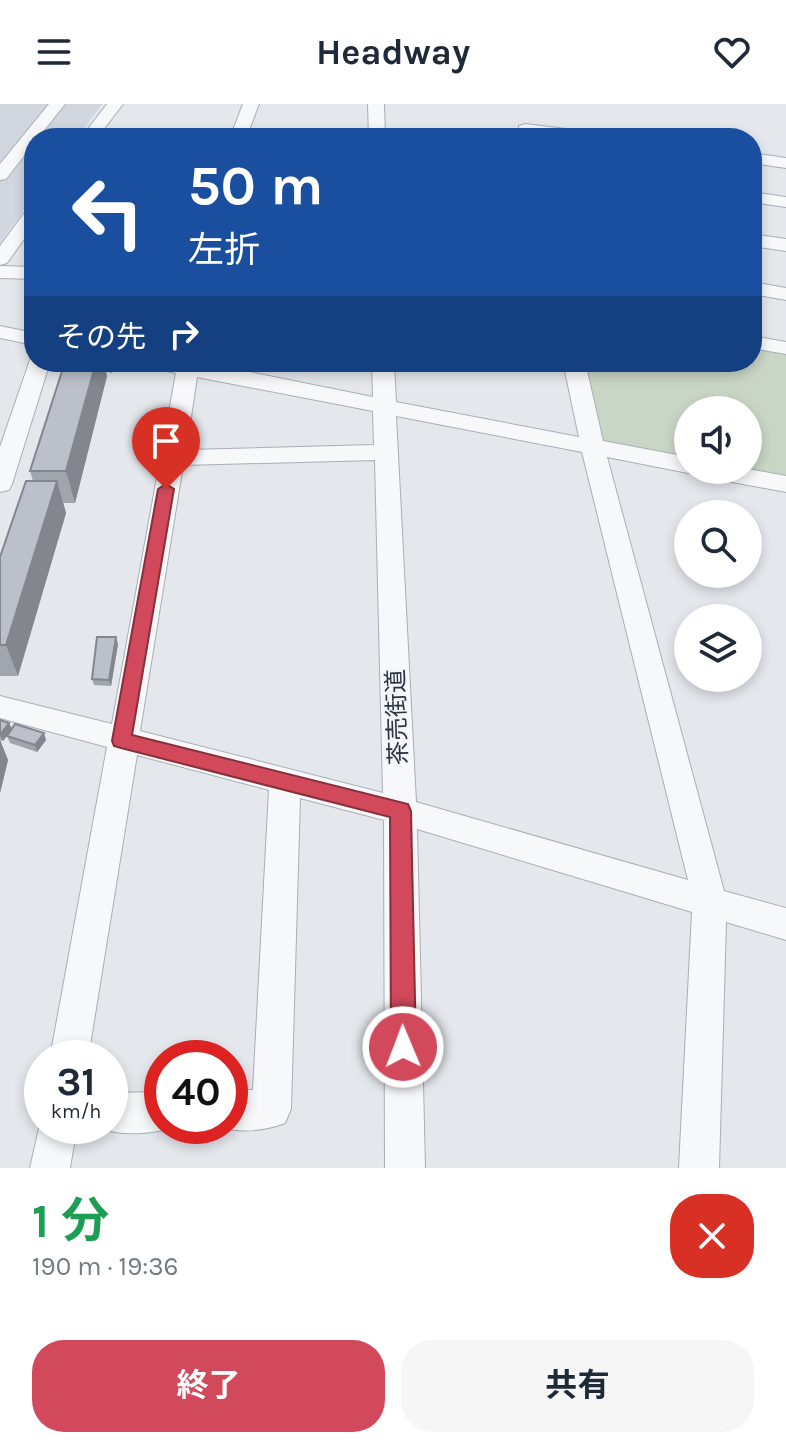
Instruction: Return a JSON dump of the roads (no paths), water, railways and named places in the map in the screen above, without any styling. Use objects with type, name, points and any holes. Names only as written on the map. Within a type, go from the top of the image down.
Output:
[{"type":"street","points":[[38,128],[57,104]]},
{"type":"street","points":[[97,128],[115,104]]},
{"type":"street","points":[[242,128],[251,104]]},
{"type":"street","points":[[376,104],[377,128]]},
{"type":"street","points":[[0,175],[24,145]]},
{"type":"street","points":[[762,159],[786,163]]},
{"type":"street","points":[[762,198],[786,202]]},
{"type":"street","points":[[0,259],[24,226]]},
{"type":"street","points":[[762,241],[786,245]]},
{"type":"street","points":[[0,272],[24,273]]},
{"type":"street","points":[[762,290],[786,294]]},
{"type":"street","points":[[0,332],[24,337]]},
{"type":"street","points":[[762,344],[786,348]]},
{"type":"street","points":[[0,484],[36,372]]},
{"type":"street","points":[[72,1040],[187,372]]},
{"type":"street","points":[[221,372],[674,462]]},
{"type":"street","name":"茶売街道","points":[[383,372],[400,811],[405,1168]]},
{"type":"street","points":[[576,372],[710,901],[699,1168]]},
{"type":"street","points":[[172,458],[387,452]]},
{"type":"street","points":[[762,480],[786,484]]},
{"type":"street","points":[[0,707],[121,741],[400,811],[786,924]]},
{"type":"street","points":[[248,1110],[271,1109],[285,781]]},
{"type":"street","points":[[50,1168],[54,1144]]}]
